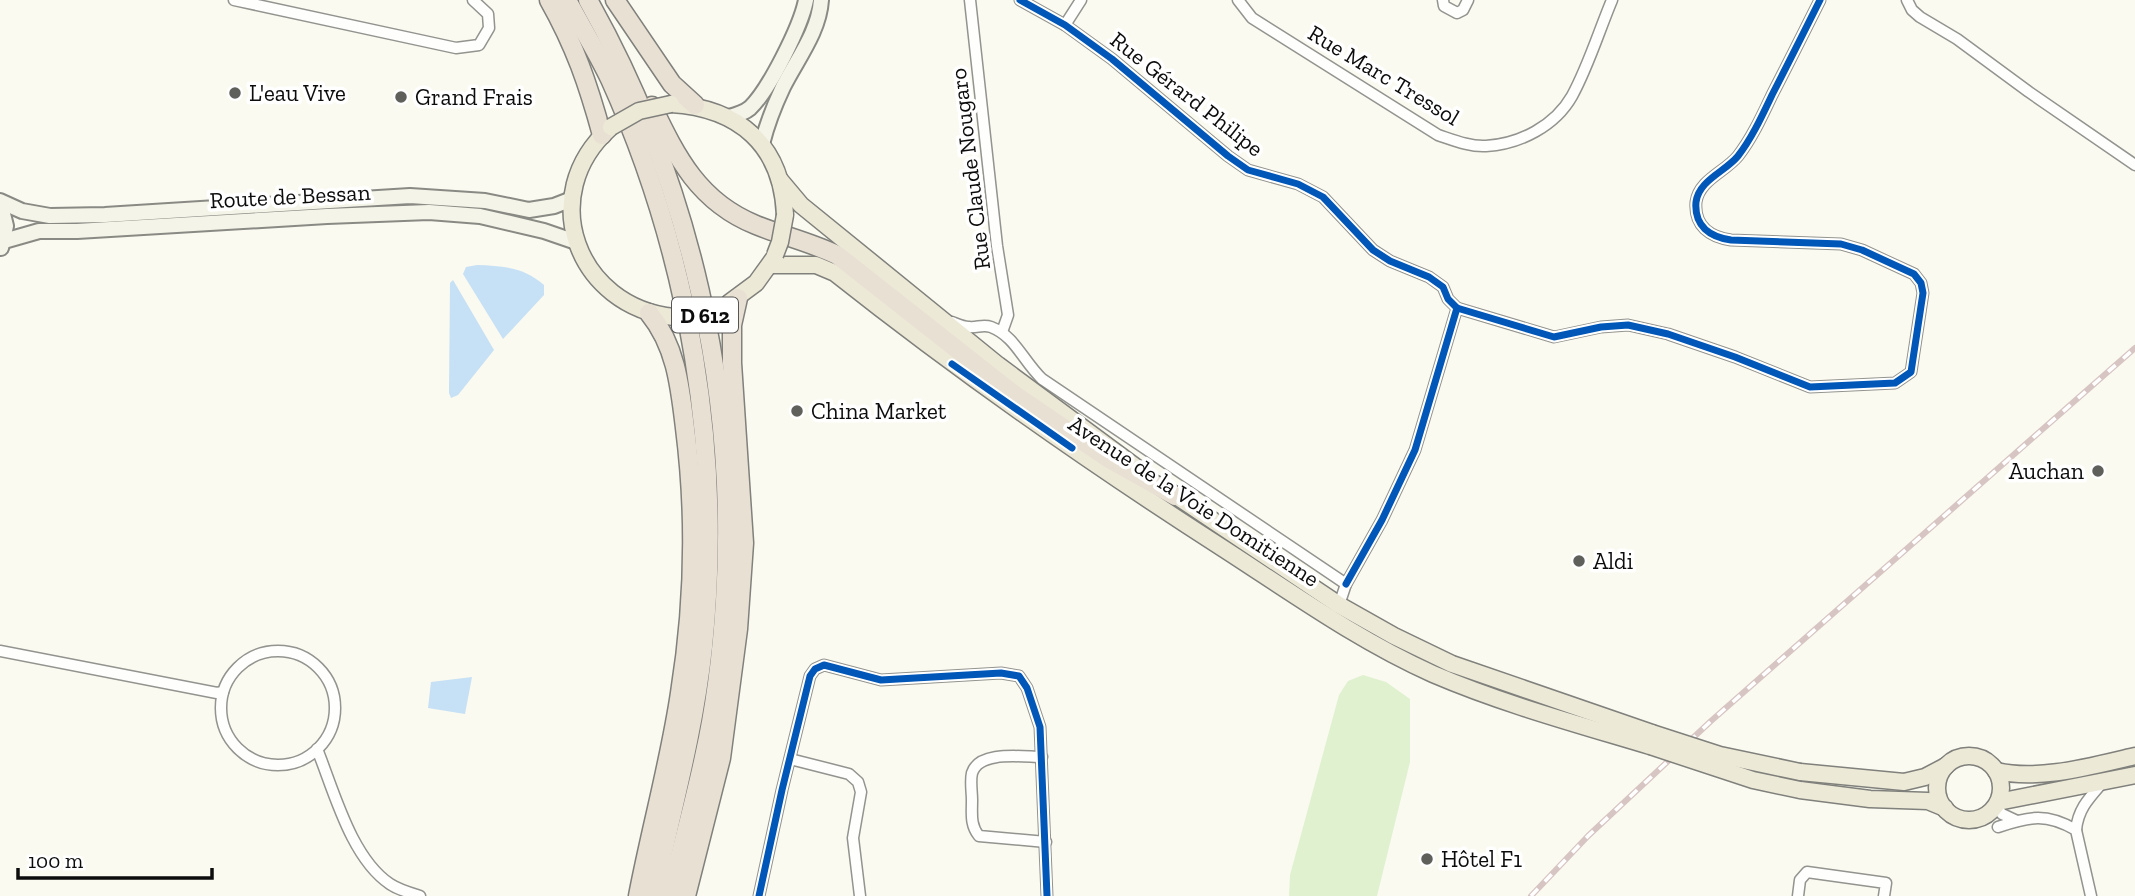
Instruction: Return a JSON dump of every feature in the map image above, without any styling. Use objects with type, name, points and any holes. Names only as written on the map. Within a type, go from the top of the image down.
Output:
[{"type":"highway","points":[[549,0],[570,37],[606,131]]},
{"type":"highway","name":"D 612","points":[[567,0],[610,79],[645,165],[663,220],[692,341],[703,428],[710,540],[703,647],[685,764],[653,896]]},
{"type":"highway","name":"D 612","points":[[588,0],[649,127],[680,215],[701,293],[722,427],[728,538],[720,650],[705,755],[670,896]]},
{"type":"highway","points":[[598,0],[642,83],[672,149],[687,172],[708,195],[732,213],[755,225],[817,245],[836,255],[1015,395],[1109,459],[1175,496]]},
{"type":"highway","points":[[615,0],[672,84],[695,105]]},
{"type":"highway","name":"D 612","points":[[686,896],[721,758],[738,629],[744,543],[732,339],[733,314],[738,298]]},
{"type":"highway","name":"D 612","points":[[638,896],[681,692],[687,644],[692,530],[688,450],[680,381],[672,351],[660,326],[649,313]]},
{"type":"main road","points":[[671,104],[695,105],[730,117],[747,129],[761,144],[780,180],[785,215],[780,242],[772,260],[756,283],[721,308],[674,317],[649,313],[622,301],[598,281],[589,270],[576,242],[572,199],[578,171],[606,131],[639,111],[671,104]]},
{"type":"main road","name":"Avenue de la Voie Domitienne","points":[[780,180],[801,205],[998,365],[1175,496],[1339,605],[1394,636],[1452,664],[1753,780],[1800,790],[1870,799],[1928,801],[1945,808]]},
{"type":"main road","name":"Avenue de la Voie Domitienne","points":[[772,260],[816,265],[835,273],[934,351],[1043,428],[1350,632],[1432,673],[1491,697],[1651,740],[1800,772],[1904,782],[1925,777],[1946,766]]},
{"type":"main road","points":[[1997,804],[2001,786],[1996,771],[1986,761],[1965,756],[1946,766],[1941,773],[1937,791],[1945,808],[1956,817],[1969,820],[1983,817],[1997,804],[2135,775]]},
{"type":"main road","points":[[1996,771],[2031,774],[2090,767],[2135,756]]},
{"type":"street","points":[[234,0],[456,48],[479,45],[489,28],[488,14],[473,0]]},
{"type":"street","points":[[730,117],[744,112],[760,95],[798,27],[806,0]]},
{"type":"street","points":[[761,144],[778,97],[813,31],[821,0]]},
{"type":"street","name":"Rue Claude Nougaro","points":[[970,0],[996,234],[1008,315],[1002,332]]},
{"type":"street","name":"Rue Gérard Philipe","points":[[1020,0],[1065,25],[1112,59],[1248,170],[1298,184],[1323,197],[1373,250],[1390,261],[1429,277],[1443,287],[1448,299],[1457,308]]},
{"type":"street","points":[[1065,25],[1081,0]]},
{"type":"street","name":"Rue Marc Tressol","points":[[1238,0],[1252,18],[1438,135],[1484,146],[1522,138],[1542,128],[1559,113],[1572,96],[1612,0]]},
{"type":"street","points":[[1443,0],[1444,6],[1457,12],[1463,9],[1468,0]]},
{"type":"street","points":[[1346,584],[1382,520],[1415,450],[1457,308],[1553,337],[1601,327],[1628,325],[1734,357],[1811,387],[1895,383],[1910,372],[1923,293],[1921,283],[1914,274],[1862,250],[1842,244],[1716,238],[1704,229],[1697,218],[1696,201],[1701,188],[1737,158],[1753,133],[1820,0]]},
{"type":"street","points":[[1907,0],[1912,10],[1920,17],[2135,164]]},
{"type":"street","name":"Route de Bessan","points":[[0,202],[22,211],[50,216],[410,196],[485,201],[529,210],[554,206],[572,199]]},
{"type":"street","points":[[0,202],[6,226],[2,245]]},
{"type":"street","name":"Route de Bessan","points":[[2,245],[39,231],[429,212],[480,216],[544,231],[576,242]]},
{"type":"street","name":"Avenue de la Voie Domitienne","points":[[939,317],[967,328],[987,326],[1002,332],[1014,342],[1029,367],[1042,379],[1346,584],[1339,605]]},
{"type":"street","points":[[0,651],[223,692]]},
{"type":"street","points":[[281,651],[309,660],[327,679],[333,693],[333,722],[327,737],[317,749],[302,759],[285,764],[267,764],[244,753],[227,733],[222,720],[223,692],[231,674],[245,661],[262,653],[281,651]]},
{"type":"street","points":[[760,896],[810,676],[815,669],[824,665],[881,680],[1001,673],[1019,676],[1027,688],[1040,727],[1047,896]]},
{"type":"street","points":[[317,749],[349,829],[369,864],[391,884],[420,896]]},
{"type":"street","points":[[1042,757],[991,757],[978,764],[972,773],[971,821],[979,836],[1046,842]]},
{"type":"street","points":[[790,759],[849,774],[858,782],[861,792],[853,838],[860,896]]},
{"type":"street","points":[[2090,895],[2076,830],[2077,817],[2083,804],[2103,782]]},
{"type":"street","points":[[1997,804],[2002,814],[2017,821]]},
{"type":"street","points":[[1998,827],[2036,817],[2057,820],[2076,830]]},
{"type":"street","points":[[1798,896],[1800,880],[1807,872],[1886,883],[1884,896]]},
{"type":"green space","points":[[1363,675],[1386,682],[1410,699],[1410,762],[1377,896],[1289,896],[1290,875],[1339,695],[1348,681]]},
{"type":"water","points":[[477,265],[521,271],[544,285],[544,295],[503,339],[463,274],[466,267]]},
{"type":"water","points":[[453,280],[494,350],[458,395],[451,398],[450,283]]},
{"type":"water","points":[[472,677],[465,714],[428,708],[431,682]]},
{"type":"railway","points":[[1531,896],[1588,836],[1711,721],[2135,348]]},
{"type":"cycle path","points":[[1020,0],[1065,25],[1112,59],[1248,170],[1298,184],[1323,197],[1373,250],[1390,261],[1429,277],[1443,287],[1448,299],[1457,308],[1415,450],[1382,520],[1346,584]]},
{"type":"cycle path","points":[[1457,308],[1554,337],[1601,327],[1628,325],[1668,334],[1810,387],[1895,383],[1911,372],[1923,293],[1921,283],[1914,274],[1862,250],[1841,244],[1731,240],[1716,236],[1701,224],[1696,210],[1698,194],[1702,188],[1733,162],[1748,142],[1820,0]]},
{"type":"cycle path","points":[[952,364],[1072,448]]},
{"type":"cycle path","points":[[759,896],[810,676],[815,669],[824,665],[881,680],[1001,673],[1019,676],[1027,688],[1040,727],[1047,896]]},
{"type":"place","name":"L'eau Vive","points":[[235,93]]},
{"type":"place","name":"Grand Frais","points":[[401,97]]},
{"type":"place","name":"China Market","points":[[797,411]]},
{"type":"place","name":"Auchan","points":[[2098,471]]},
{"type":"place","name":"Aldi","points":[[1579,561]]},
{"type":"place","name":"Hôtel F1","points":[[1427,859]]}]
